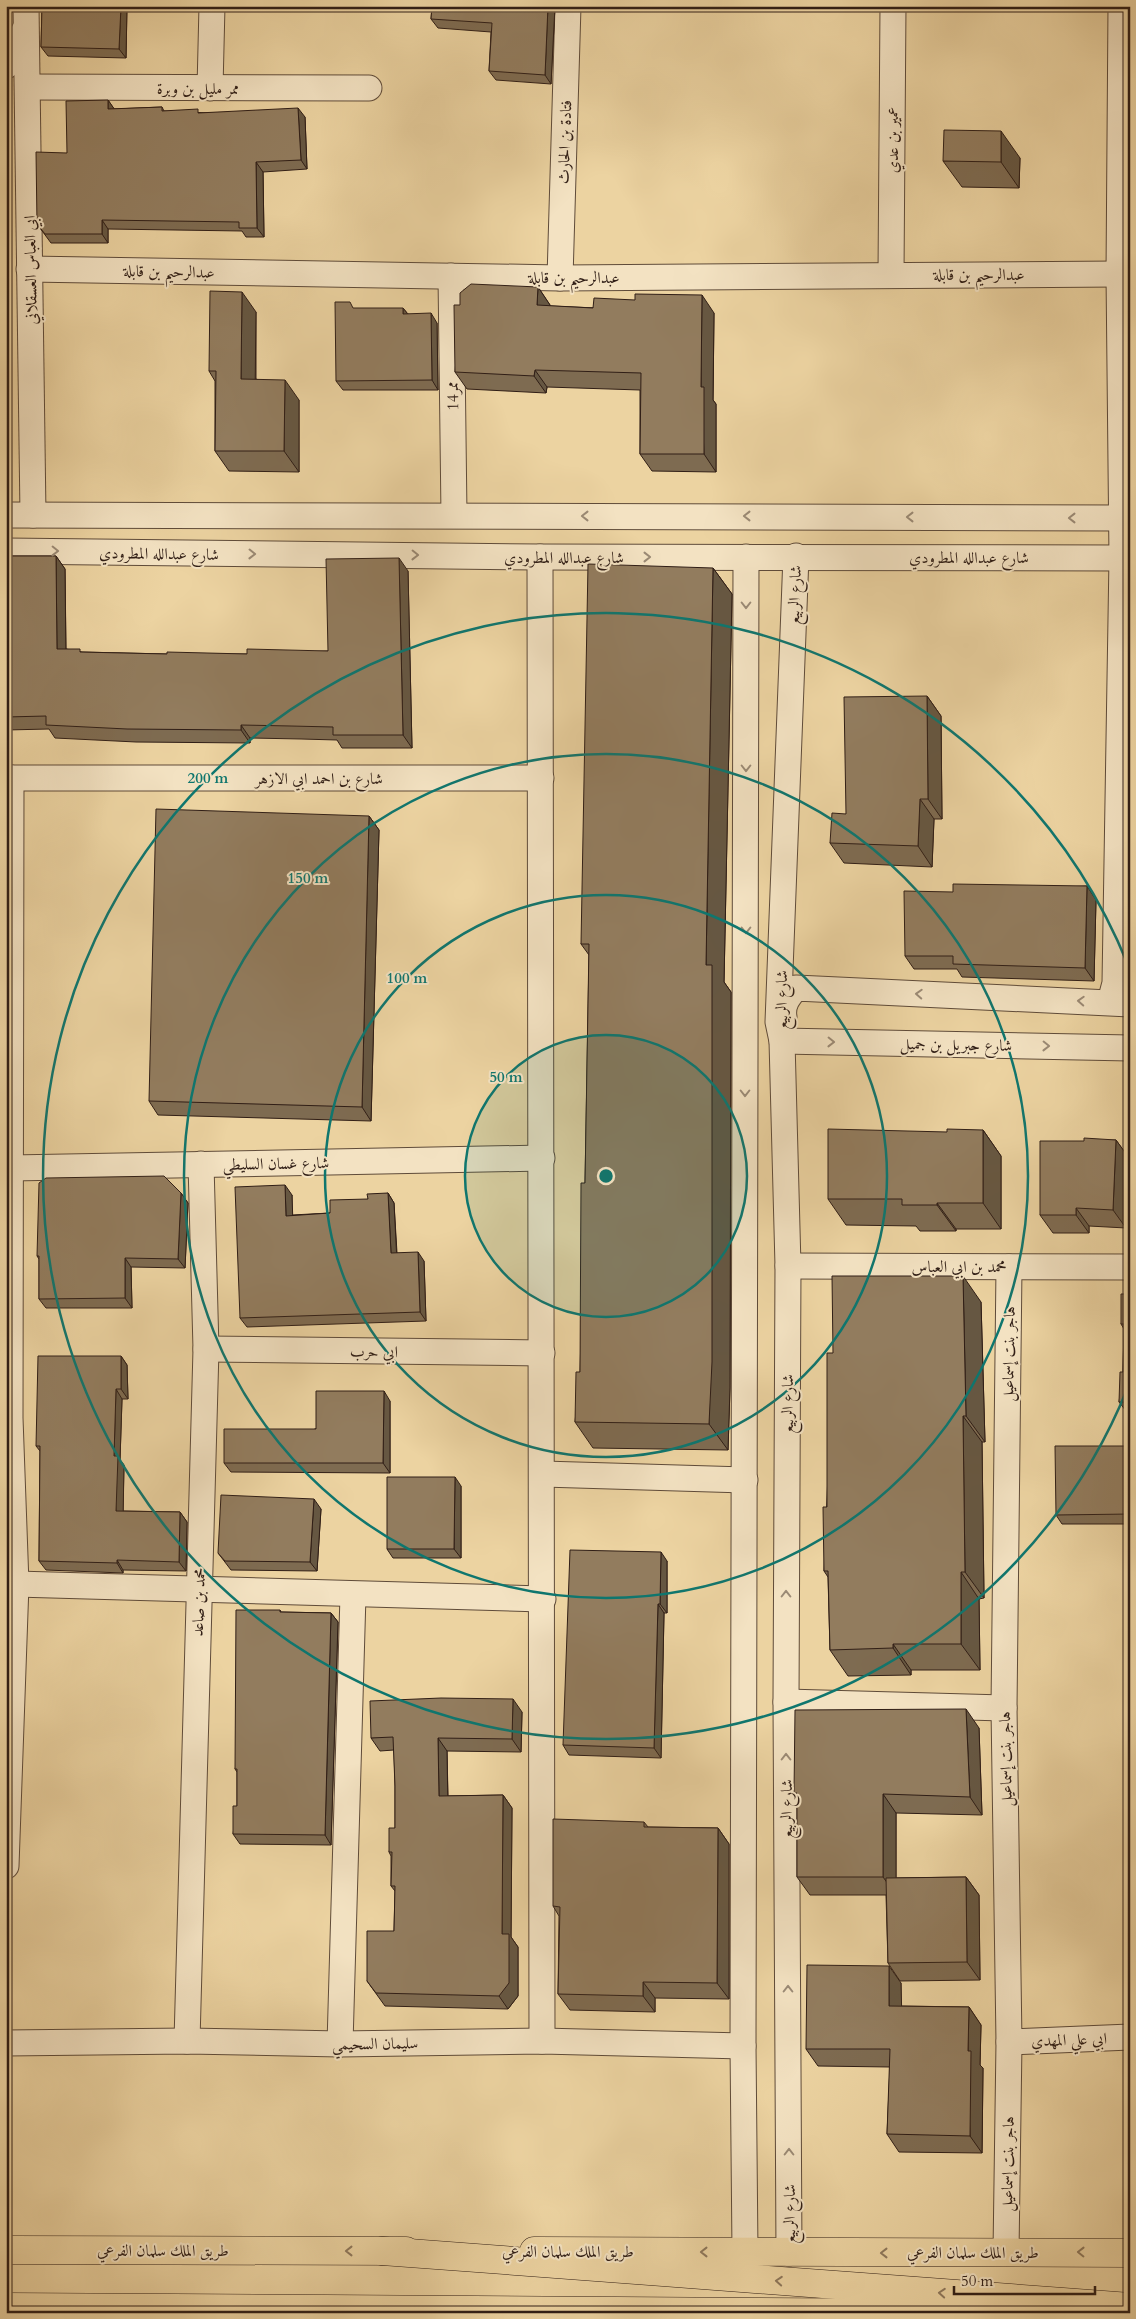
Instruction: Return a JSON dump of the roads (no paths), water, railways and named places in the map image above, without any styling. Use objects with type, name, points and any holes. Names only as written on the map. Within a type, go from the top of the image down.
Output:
[{"type":"main road","name":"طريق الملك سلمان الفرعي","points":[[6,2250],[1130,2253]]},
{"type":"main road","points":[[6,2255],[126,2250]]},
{"type":"main road","points":[[382,2251],[1130,2307]]},
{"type":"main road","points":[[6,2308],[936,2313]]},
{"type":"street","points":[[210,88],[212,6]]},
{"type":"street","name":"فتادة بن الحارث","points":[[560,278],[568,6]]},
{"type":"street","name":"عمير بن عدي","points":[[891,274],[893,6]]},
{"type":"street","points":[[790,1041],[783,1011],[787,998],[796,988],[1121,997],[1122,558],[1119,274],[1121,6]]},
{"type":"street","name":"ابي العباس العسقلاني","points":[[6,66],[27,15]]},
{"type":"street","name":"ابي العباس العسقلاني","points":[[27,15],[33,515]]},
{"type":"street","name":"ممر مليل بن وبرة","points":[[28,87],[369,88]]},
{"type":"street","name":"عبدالرحيم بن قابلة","points":[[29,269],[560,278],[891,274],[1119,274]]},
{"type":"street","name":"ممر14","points":[[450,276],[454,515]]},
{"type":"street","points":[[6,515],[1121,518]]},
{"type":"street","name":"شارع عبدالله المطرودي","points":[[6,551],[540,557],[1122,558]]},
{"type":"street","name":"شارع الربيع","points":[[789,2253],[786,1702],[790,1041],[778,1022],[796,556]]},
{"type":"street","points":[[540,557],[543,1474],[542,2041]]},
{"type":"street","points":[[745,2252],[743,2046],[746,557]]},
{"type":"street","points":[[6,1866],[16,1584],[8,1418],[11,1168],[9,778]]},
{"type":"street","name":"شارع بن احمد ابي الازهر","points":[[9,778],[541,778]]},
{"type":"street","name":"شارع جبريل بن جميل","points":[[790,1041],[1130,1048]]},
{"type":"street","name":"شارع غسان السليطي","points":[[11,1168],[542,1158]]},
{"type":"street","name":"محمد بن صاعد","points":[[187,2041],[206,1349],[201,1164]]},
{"type":"street","name":"محمد بن ابي العباس","points":[[788,1266],[1130,1267]]},
{"type":"street","name":"هاجر بنت إسماعيل","points":[[1006,2252],[1009,2042],[1004,1708],[1009,1267]]},
{"type":"street","name":"ابي حرب","points":[[206,1349],[542,1353]]},
{"type":"street","points":[[543,1474],[745,1480]]},
{"type":"street","points":[[16,1584],[198,1588],[353,1595],[543,1598]]},
{"type":"street","points":[[340,2044],[353,1595]]},
{"type":"street","points":[[786,1702],[1004,1708]]},
{"type":"street","name":"ابي علي المهدي","points":[[1009,2042],[1130,2037]]},
{"type":"street","name":"سليمان السحيمي","points":[[6,2043],[187,2041],[340,2044],[542,2041],[743,2046]]}]
